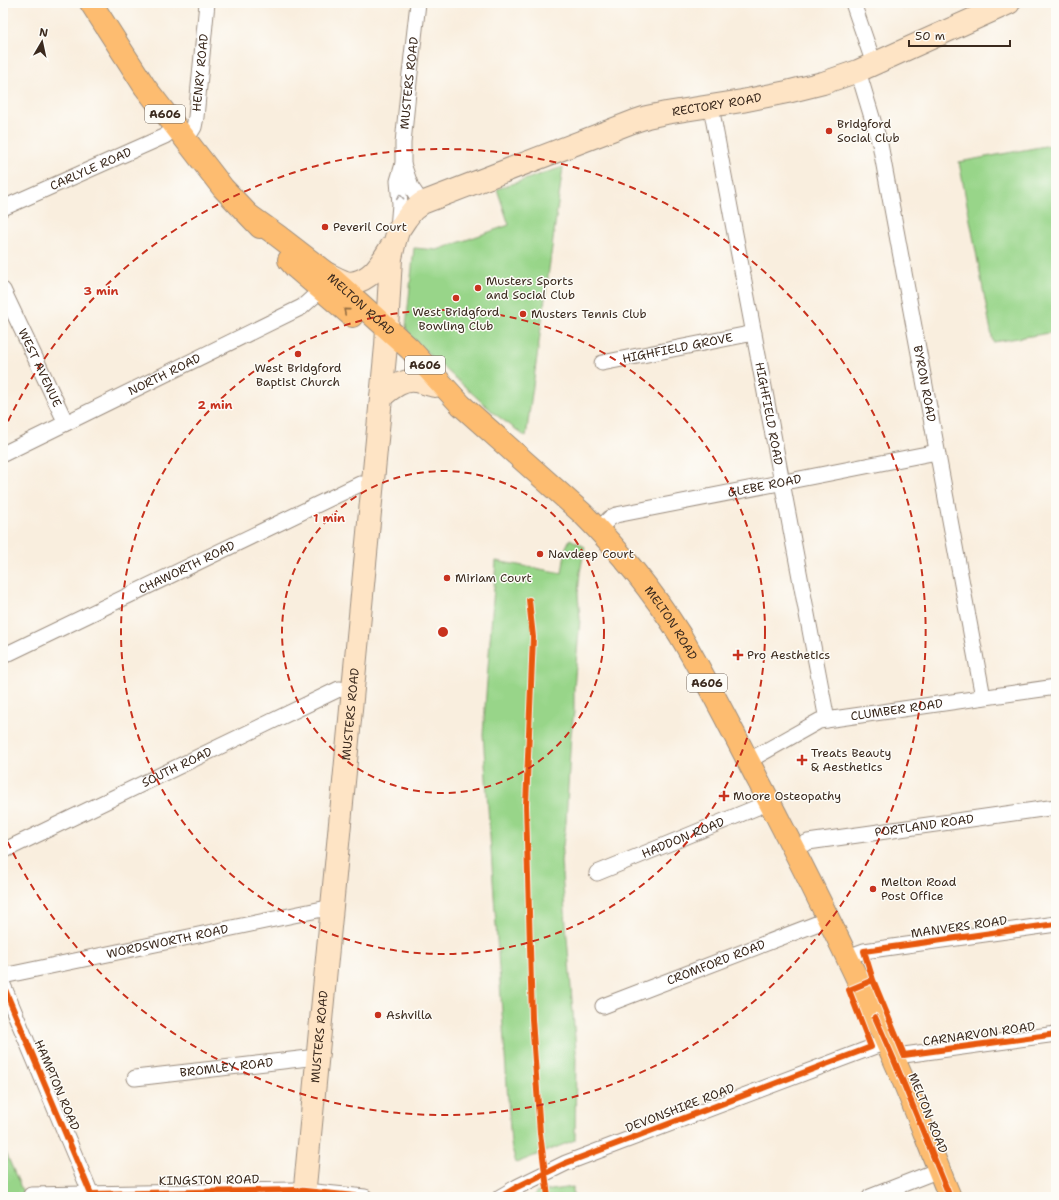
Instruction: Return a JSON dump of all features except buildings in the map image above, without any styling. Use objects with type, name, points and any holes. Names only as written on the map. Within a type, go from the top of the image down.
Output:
[{"type":"main road","name":"MELTON ROAD","points":[[92,3],[145,87],[181,134],[223,188],[296,268],[324,281],[386,337],[417,373],[461,405],[582,513],[622,558],[656,600],[679,634],[699,669],[794,848],[829,919],[890,1051],[950,1197]]},
{"type":"main road","name":"MELTON ROAD","points":[[386,337],[410,349],[461,405]]},
{"type":"street","name":"HENRY ROAD","points":[[181,134],[194,128],[207,3]]},
{"type":"street","name":"MUSTERS ROAD","points":[[304,1194],[381,397],[391,258],[396,236],[400,204],[398,181],[403,164],[403,143],[418,3]]},
{"type":"street","name":"BYRON ROAD","points":[[853,3],[983,698]]},
{"type":"street","name":"RECTORY ROAD","points":[[422,203],[647,117],[711,107],[787,92],[823,83],[866,67],[1009,3]]},
{"type":"street","name":"HIGHFIELD ROAD","points":[[711,107],[827,720]]},
{"type":"street","name":"CARLYLE ROAD","points":[[3,208],[165,136],[181,134]]},
{"type":"street","name":"MUSTERS ROAD","points":[[396,236],[413,210],[422,203],[411,187],[403,164]]},
{"type":"street","points":[[324,281],[353,283],[372,274],[379,266],[396,236]]},
{"type":"street","name":"NORTH ROAD","points":[[3,454],[302,306],[324,281]]},
{"type":"street","name":"WEST AVENUE","points":[[3,290],[66,423]]},
{"type":"street","name":"HIGHFIELD GROVE","points":[[602,363],[754,333]]},
{"type":"street","points":[[381,397],[393,387],[403,382],[416,381],[435,386]]},
{"type":"street","name":"GLEBE ROAD","points":[[598,530],[610,518],[616,515],[937,452]]},
{"type":"street","name":"CHAWORTH ROAD","points":[[3,656],[360,484],[372,485]]},
{"type":"street","name":"CLUMBER ROAD","points":[[748,761],[819,721],[1056,687]]},
{"type":"street","name":"SOUTH ROAD","points":[[3,851],[339,689],[352,691]]},
{"type":"street","name":"HADDON ROAD","points":[[597,873],[770,802]]},
{"type":"street","name":"PORTLAND ROAD","points":[[794,848],[808,842],[1056,807]]},
{"type":"street","name":"WORDSWORTH ROAD","points":[[3,976],[332,907]]},
{"type":"street","name":"CROMFORD ROAD","points":[[603,1006],[829,919]]},
{"type":"street","name":"MANVERS ROAD","points":[[848,958],[864,951],[1056,924]]},
{"type":"street","name":"HAMPTON ROAD","points":[[3,985],[91,1194]]},
{"type":"street","name":"CARNARVON ROAD","points":[[890,1051],[904,1055],[1056,1034]]},
{"type":"street","name":"DEVONSHIRE ROAD","points":[[500,1197],[566,1163],[890,1051]]},
{"type":"street","name":"BROMLEY ROAD","points":[[135,1078],[317,1057]]},
{"type":"street","points":[[870,1197],[939,1170]]},
{"type":"street","name":"KINGSTON ROAD","points":[[31,1195],[295,1190],[304,1194]]},
{"type":"street","points":[[304,1194],[365,1197]]},
{"type":"green space","points":[[1056,144],[1056,332],[993,342],[959,162]]},
{"type":"green space","name":"Musters Sports and Social Club","points":[[563,167],[526,437],[495,414],[411,338],[406,327],[414,248],[437,250],[509,225],[497,189]]},
{"type":"green space","points":[[570,539],[585,547],[580,572],[578,594],[580,619],[574,688],[574,712],[571,734],[566,822],[561,861],[576,1051],[575,1140],[516,1163],[511,1144],[483,734],[496,561],[562,573],[566,547]]},
{"type":"green space","points":[[3,1146],[25,1197],[3,1197]]},
{"type":"green space","points":[[573,1187],[573,1197],[534,1197],[536,1192]]},
{"type":"cycle path","points":[[529,600],[533,637],[526,805],[532,1019],[540,1133],[548,1197]]},
{"type":"cycle path","points":[[1056,924],[864,951],[873,980],[904,1055],[1056,1034]]},
{"type":"cycle path","points":[[500,1197],[566,1163],[871,1047],[849,990],[873,980]]},
{"type":"cycle path","points":[[3,985],[91,1194],[295,1190],[365,1197]]},
{"type":"cycle path","points":[[875,1017],[950,1197]]},
{"type":"place","name":"Bridgford Social Club","points":[[829,131]]},
{"type":"place","name":"Peveril Court","points":[[325,227]]},
{"type":"place","name":"Musters Sports and Social Club","points":[[478,288]]},
{"type":"place","name":"West Bridgford Bowling Club","points":[[456,298]]},
{"type":"place","name":"Musters Tennis Club","points":[[523,314]]},
{"type":"place","name":"West Bridgford Baptist Church","points":[[298,354]]},
{"type":"place","name":"Navdeep Court","points":[[540,554]]},
{"type":"place","name":"Miriam Court","points":[[447,578]]},
{"type":"place","name":"Pro Aesthetics","points":[[738,655]]},
{"type":"place","name":"Treats Beauty & Aesthetics","points":[[802,760]]},
{"type":"place","name":"Moore Osteopathy","points":[[724,796]]},
{"type":"place","name":"Melton Road Post Office","points":[[873,889]]},
{"type":"place","name":"Ashvilla","points":[[378,1015]]}]
